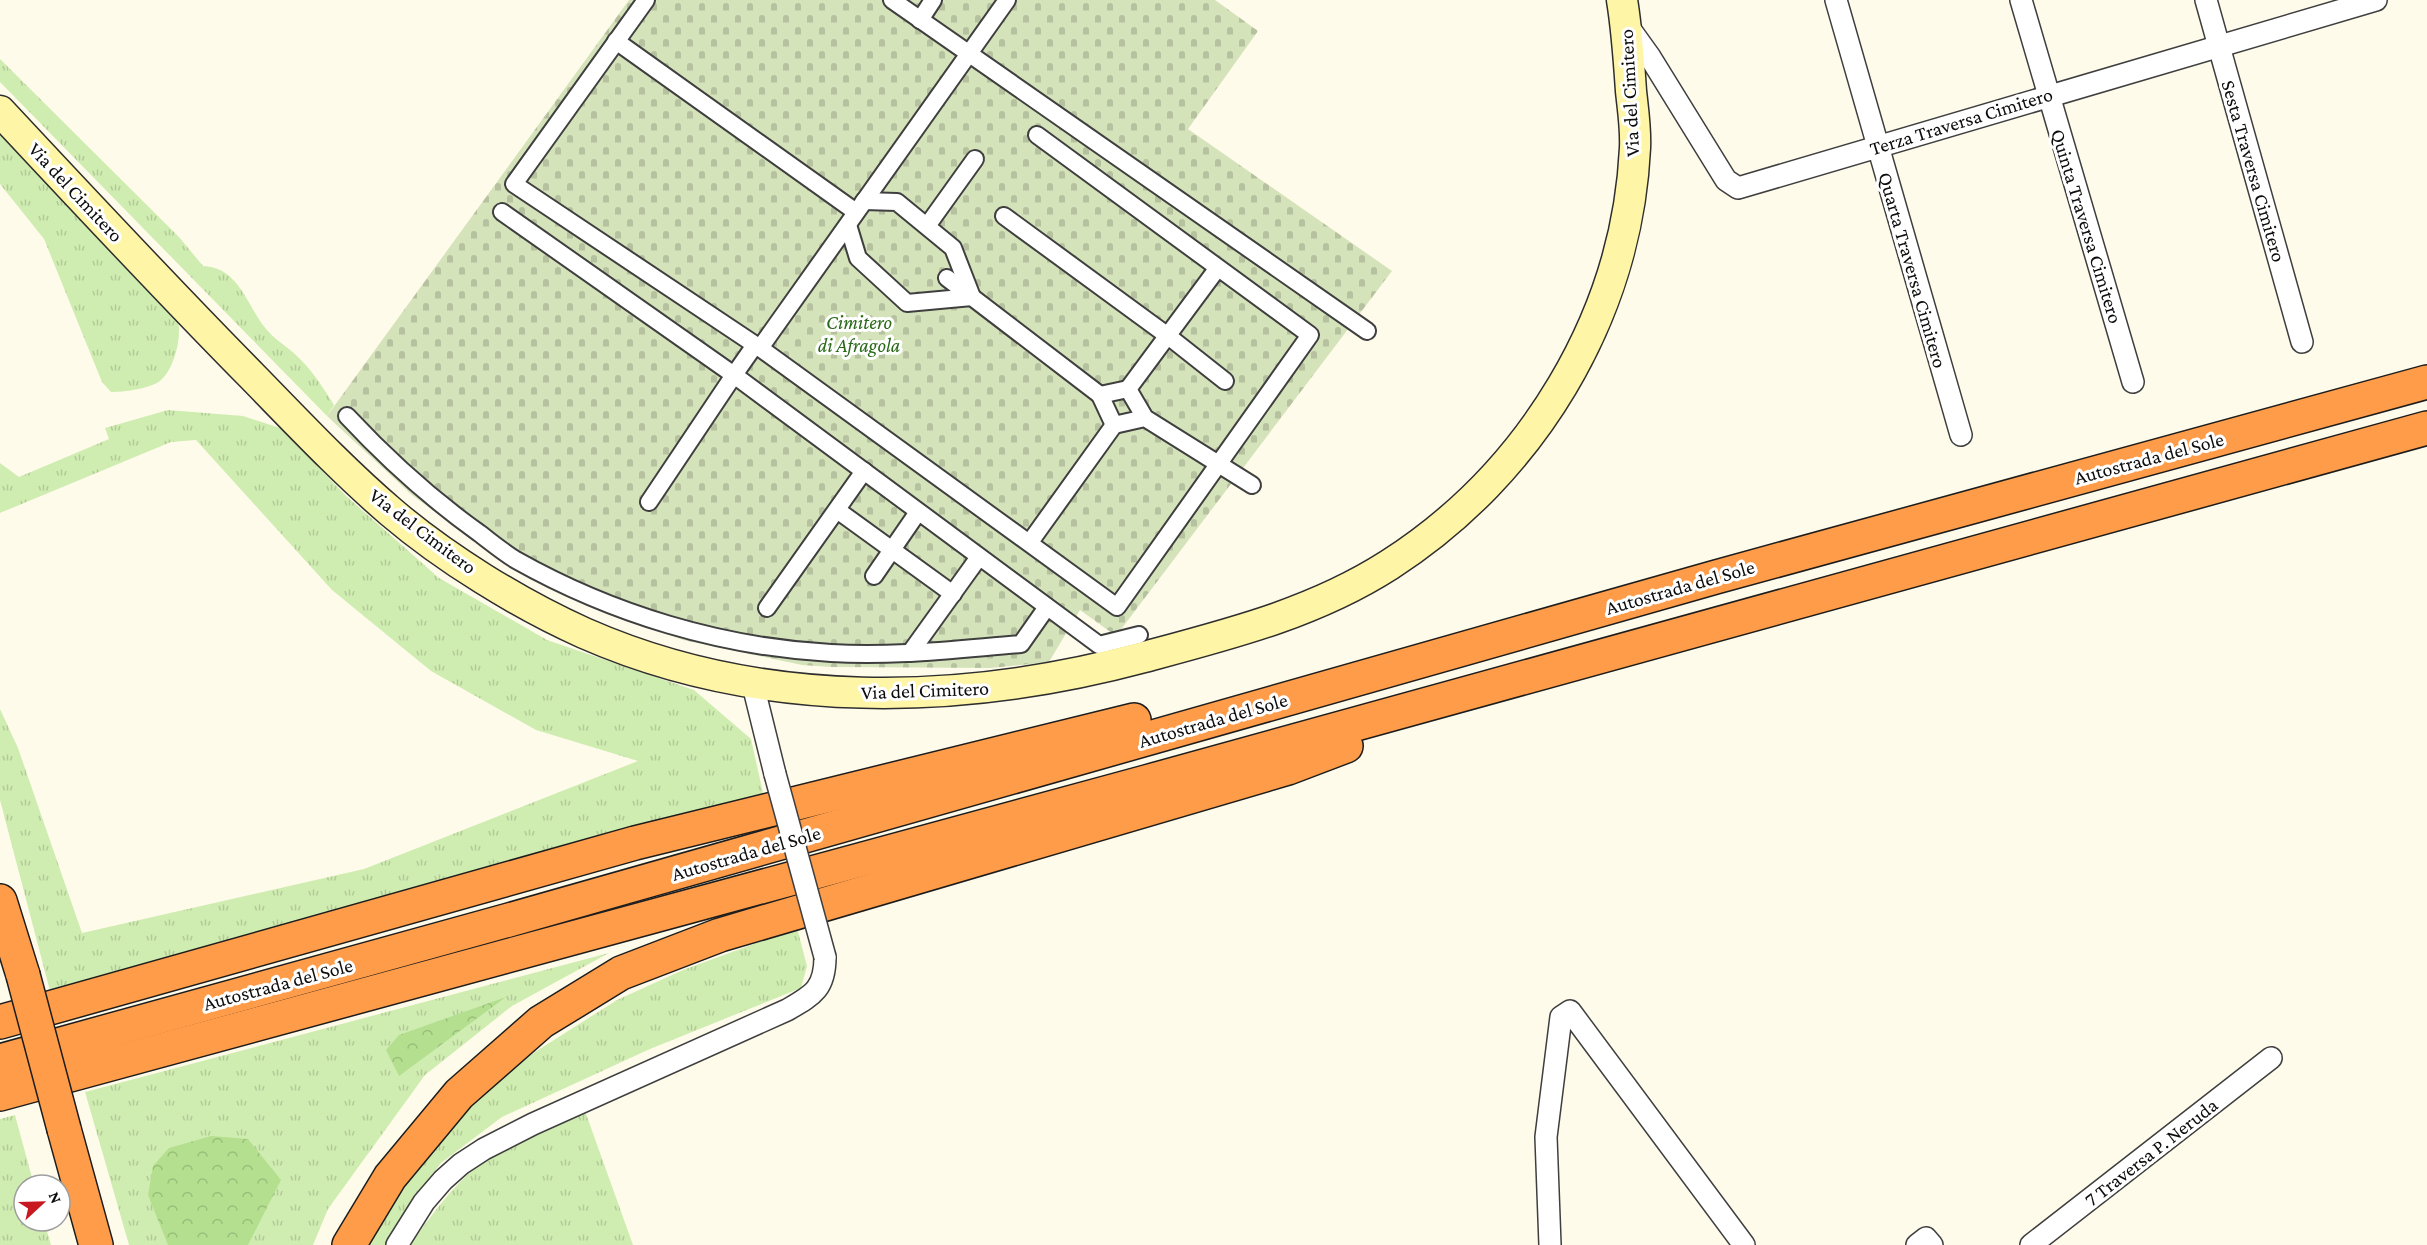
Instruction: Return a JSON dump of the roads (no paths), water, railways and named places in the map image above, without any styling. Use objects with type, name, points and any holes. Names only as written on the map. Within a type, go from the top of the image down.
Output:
[{"type":"highway","name":"Autostrada del Sole","points":[[0,1061],[532,914],[1716,577],[2427,382]]},
{"type":"highway","name":"Autostrada del Sole","points":[[0,1094],[2427,428]]},
{"type":"highway","points":[[0,1022],[635,843],[1716,577]]},
{"type":"highway","points":[[349,1245],[390,1177],[459,1094],[540,1022],[621,973],[720,935],[1288,768],[1542,672]]},
{"type":"highway","points":[[0,901],[9,975],[55,1131],[96,1245]]},
{"type":"highway","points":[[55,1131],[59,1173]]},
{"type":"highway","points":[[72,1230],[76,1245]]},
{"type":"main road","name":"Via del Cimitero","points":[[0,111],[180,303],[310,434],[390,511],[452,558],[579,630],[643,657],[752,681],[852,693],[917,694],[979,690],[1086,671],[1268,624],[1333,595],[1387,567],[1436,532],[1480,494],[1520,450],[1551,405],[1591,332],[1613,275],[1629,203],[1635,144],[1624,12]]},
{"type":"street","points":[[646,0],[514,184],[757,346],[1117,607],[1310,335],[1037,135]]},
{"type":"street","points":[[892,0],[1367,331]]},
{"type":"street","points":[[920,20],[933,0]]},
{"type":"street","points":[[649,502],[734,375],[856,213],[1007,0]]},
{"type":"street","name":"Quarta Traversa Cimitero","points":[[1836,0],[1961,435]]},
{"type":"street","name":"Quinta Traversa Cimitero","points":[[2021,0],[2133,382]]},
{"type":"street","name":"Sesta Traversa Cimitero","points":[[2206,0],[2265,202],[2302,342]]},
{"type":"street","name":"Terza Traversa Cimitero","points":[[1624,12],[1726,180],[1738,188],[2376,0]]},
{"type":"street","points":[[616,41],[856,213]]},
{"type":"street","points":[[927,226],[975,159]]},
{"type":"street","points":[[856,213],[897,202],[953,248],[972,297]]},
{"type":"street","points":[[502,212],[734,375],[1100,645],[1139,635]]},
{"type":"street","points":[[856,213],[858,258],[908,303],[972,297]]},
{"type":"street","points":[[1004,216],[1168,336],[1225,381]]},
{"type":"street","points":[[1100,395],[1128,389],[1217,269]]},
{"type":"street","points":[[947,278],[1100,395],[1114,426]]},
{"type":"street","points":[[1128,389],[1145,418],[1252,485]]},
{"type":"street","points":[[347,416],[392,464],[434,501],[506,553],[618,608],[697,634],[772,648],[831,653],[910,653],[1022,644],[1047,607]]},
{"type":"street","points":[[1030,542],[1114,426],[1145,418]]},
{"type":"street","points":[[767,608],[864,471]]},
{"type":"street","points":[[837,510],[953,594]]},
{"type":"street","points":[[874,576],[918,512]]},
{"type":"street","points":[[910,653],[979,557]]},
{"type":"street","points":[[397,1245],[424,1202],[461,1164],[533,1124],[788,1010],[821,986],[825,973],[825,957],[752,681]]},
{"type":"street","points":[[1550,1245],[1546,1137],[1561,1017],[1570,1011],[1744,1245]]},
{"type":"street","name":"7 Traversa P. Neruda","points":[[2031,1245],[2271,1058]]},
{"type":"street","points":[[1917,1245],[1926,1238],[1932,1245]]},
{"type":"park label","name":"Cimitero di Afragola","points":[[859,334]]}]
